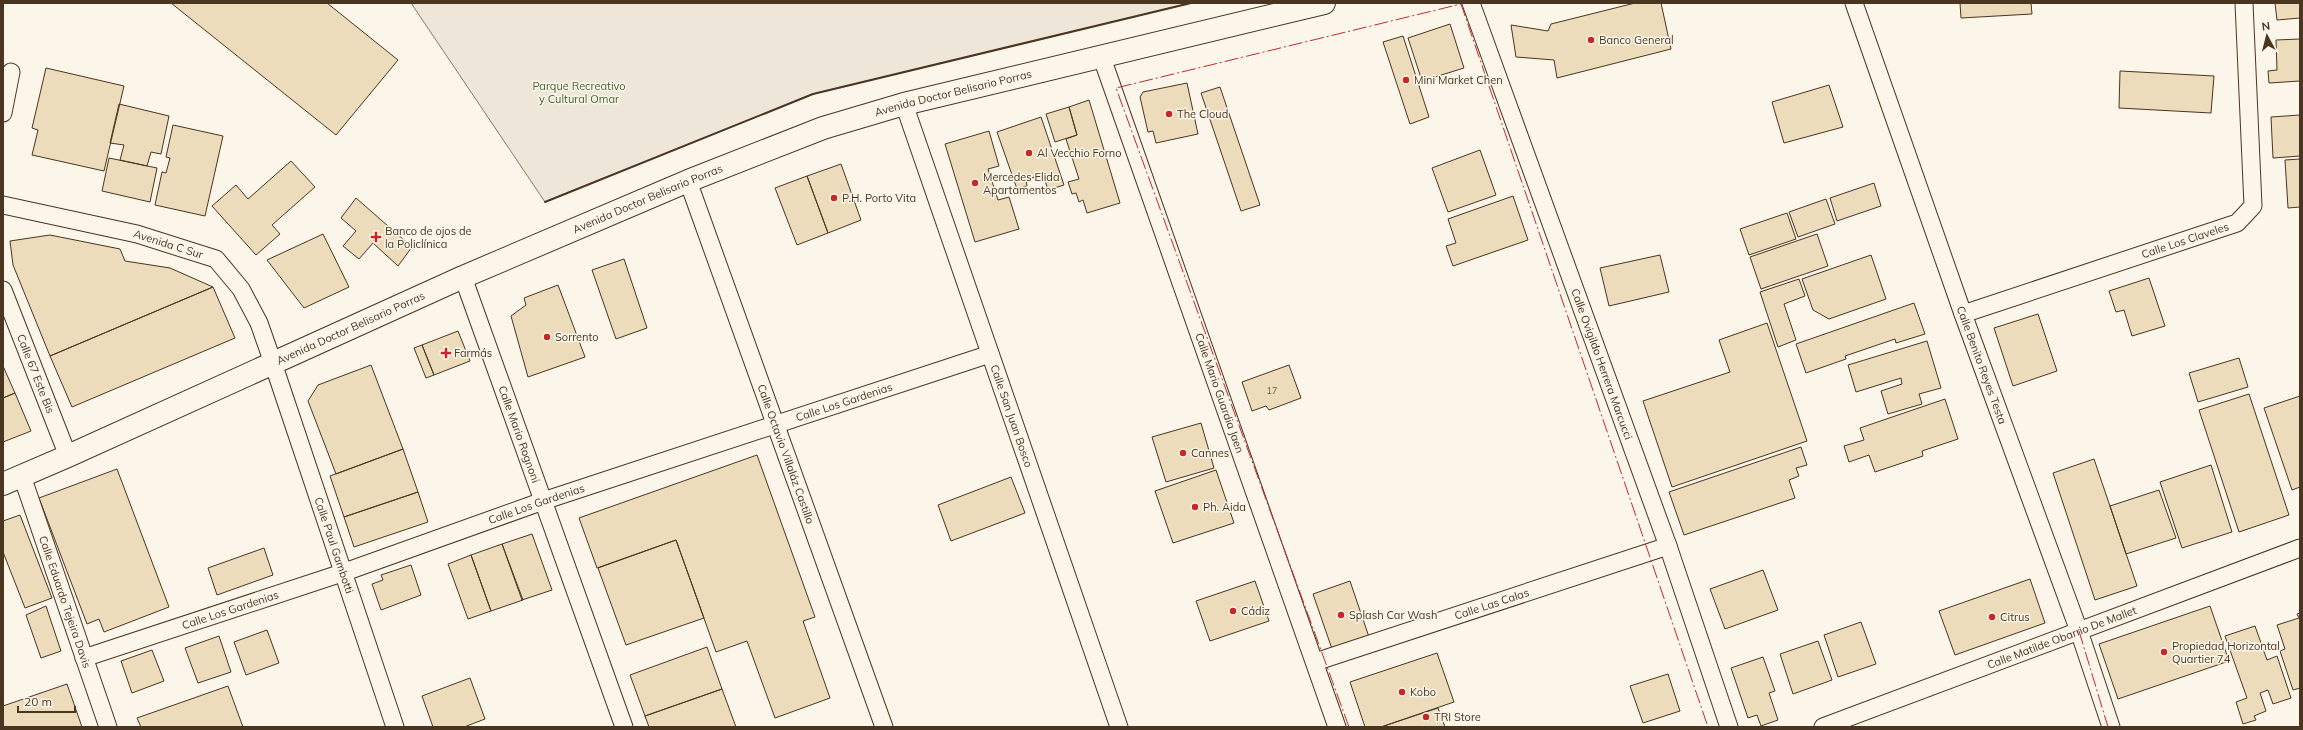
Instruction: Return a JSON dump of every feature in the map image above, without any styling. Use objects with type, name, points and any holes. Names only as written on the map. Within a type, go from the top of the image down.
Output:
[{"type":"street","name":"Avenida Doctor Belisario Porras","points":[[12,480],[463,277],[688,181],[823,128],[904,104],[1102,58],[1324,3]]},
{"type":"street","name":"Calle Ovigildo Herrera Marcucci","points":[[1471,3],[1668,546],[1729,727]]},
{"type":"street","name":"Calle Benito Reyes Testa","points":[[1854,3],[1963,314],[2079,631],[2111,727]]},
{"type":"street","name":"Calle Los Claveles","points":[[1963,314],[2237,223],[2253,206],[2244,3]]},
{"type":"street","name":"Calle Mario Guardia Jaen","points":[[1102,58],[1337,727]]},
{"type":"street","points":[[3,113],[11,72]]},
{"type":"street","name":"Calle San Juan Bosco","points":[[904,104],[1119,727]]},
{"type":"street","name":"Calle Octavio Villaláz Castillo","points":[[688,181],[884,727]]},
{"type":"street","name":"Avenida C Sur","points":[[3,205],[144,236],[216,259],[241,289],[258,323],[273,363]]},
{"type":"street","points":[[3,216],[47,222],[73,220]]},
{"type":"street","name":"Calle Mario Rognoni","points":[[463,277],[624,727]]},
{"type":"street","name":"Calle 67 Este Bis","points":[[3,290],[10,329],[68,456]]},
{"type":"street","name":"Calle Los Gardenias","points":[[84,658],[342,573],[543,500],[990,354]]},
{"type":"street","name":"Calle Paul Gambotti","points":[[273,363],[342,573],[395,727]]},
{"type":"street","name":"Calle Eduardo Tejeira Davis","points":[[12,480],[84,658],[108,727]]},
{"type":"street","name":"Calle Las Calas","points":[[1315,662],[1668,546]]},
{"type":"street","name":"Calle Matilde Obarrio De Mallet","points":[[1823,727],[2300,548]]},
{"type":"green space","name":"Parque Recreativo y Cultural Omar","points":[[411,3],[1191,3],[813,94],[545,202]]},
{"type":"building","points":[[171,3],[327,3],[398,60],[336,135]]},
{"type":"building","name":"Banco General","points":[[1635,3],[1661,3],[1671,49],[1557,78],[1554,60],[1516,57],[1511,25],[1548,31],[1551,24]]},
{"type":"building","points":[[1960,3],[2031,3],[2032,14],[1961,18]]},
{"type":"building","points":[[2275,3],[2300,3],[2300,18],[2277,20]]},
{"type":"building","points":[[1450,24],[1464,68],[1422,81],[1408,38]]},
{"type":"building","name":"Mini Market Chen","points":[[1403,36],[1429,117],[1410,124],[1383,42]]},
{"type":"building","points":[[2300,39],[2300,81],[2269,83],[2268,71],[2277,70],[2276,40]]},
{"type":"building","points":[[46,68],[124,86],[104,171],[32,155],[38,130],[32,128]]},
{"type":"building","points":[[2120,71],[2214,76],[2211,113],[2119,108]]},
{"type":"building","name":"The Cloud","points":[[1187,83],[1198,134],[1156,143],[1153,131],[1148,132],[1140,97],[1143,92]]},
{"type":"building","points":[[1829,85],[1843,127],[1784,143],[1772,102]]},
{"type":"building","points":[[1220,87],[1260,205],[1241,211],[1201,93]]},
{"type":"building","points":[[1089,100],[1120,203],[1087,213],[1083,200],[1079,202],[1076,193],[1072,194],[1068,182],[1079,179],[1066,139],[1077,135],[1069,107]]},
{"type":"building","points":[[119,104],[169,116],[161,154],[151,152],[147,166],[120,160],[124,145],[110,143]]},
{"type":"building","points":[[1069,107],[1077,135],[1055,142],[1046,114]]},
{"type":"building","points":[[2300,115],[2300,156],[2273,158],[2271,117]]},
{"type":"building","name":"Al Vecchio Forno","points":[[1041,117],[1064,185],[1048,190],[1043,174],[1026,180],[1027,186],[1017,189],[997,132]]},
{"type":"building","points":[[173,125],[223,136],[205,216],[155,205],[162,172],[166,173],[170,158],[166,157]]},
{"type":"building","name":"Mercedes Elida Apartamentos","points":[[989,131],[999,166],[988,169],[998,200],[1009,197],[1019,229],[975,242],[945,144]]},
{"type":"building","points":[[1480,150],[1496,195],[1448,212],[1432,168]]},
{"type":"building","points":[[109,158],[157,168],[150,202],[102,191]]},
{"type":"building","points":[[2300,159],[2300,207],[2288,208],[2285,160]]},
{"type":"building","points":[[291,161],[315,187],[272,225],[280,234],[256,255],[212,206],[236,185],[248,199]]},
{"type":"building","name":"P.H. Porto Vita","points":[[841,164],[861,220],[828,233],[807,176]]},
{"type":"building","points":[[807,176],[828,233],[797,245],[775,188]]},
{"type":"building","points":[[1874,183],[1881,206],[1837,221],[1830,198]]},
{"type":"building","points":[[1513,196],[1528,240],[1453,266],[1446,246],[1456,243],[1448,219]]},
{"type":"building","name":"Banco de ojos de la Policlínica","points":[[356,198],[412,247],[398,266],[373,243],[359,259],[343,246],[356,231],[341,218]]},
{"type":"building","points":[[1826,199],[1835,224],[1798,237],[1789,212]]},
{"type":"building","points":[[1787,213],[1796,239],[1749,255],[1740,229]]},
{"type":"building","points":[[323,234],[349,287],[304,308],[267,260]]},
{"type":"building","points":[[1817,234],[1828,266],[1761,289],[1750,257]]},
{"type":"building","points":[[50,235],[120,249],[125,261],[170,268],[213,287],[50,356],[13,265],[10,241]]},
{"type":"building","points":[[1660,255],[1669,292],[1609,306],[1600,268]]},
{"type":"building","points":[[1871,255],[1886,299],[1829,319],[1813,310],[1802,279]]},
{"type":"building","points":[[624,259],[647,328],[616,339],[592,270]]},
{"type":"building","points":[[2149,278],[2165,326],[2132,336],[2124,310],[2116,312],[2109,291]]},
{"type":"building","points":[[1799,279],[1805,296],[1784,304],[1796,340],[1778,347],[1760,292]]},
{"type":"building","name":"Sorrento","points":[[558,285],[585,357],[528,377],[511,316],[526,305],[524,298]]},
{"type":"building","points":[[213,287],[235,338],[72,407],[50,356]]},
{"type":"building","points":[[1914,303],[1925,334],[1896,343],[1895,339],[1845,356],[1846,359],[1806,373],[1796,344]]},
{"type":"building","points":[[2038,314],[2057,371],[2013,386],[1994,328]]},
{"type":"building","points":[[1767,323],[1807,441],[1672,487],[1643,401],[1730,372],[1719,340]]},
{"type":"building","name":"Farmás","points":[[458,331],[470,361],[434,375],[422,345]]},
{"type":"building","points":[[1927,341],[1941,388],[1919,394],[1922,404],[1888,414],[1881,391],[1902,384],[1901,378],[1856,392],[1848,365]]},
{"type":"building","points":[[422,345],[434,375],[426,378],[414,348]]},
{"type":"building","points":[[2239,358],[2248,387],[2198,402],[2189,373]]},
{"type":"building","points":[[371,365],[403,449],[336,474],[308,401],[318,385]]},
{"type":"building","points":[[1289,365],[1301,398],[1269,410],[1266,406],[1252,411],[1242,382]]},
{"type":"building","points":[[3,366],[15,393],[3,398]]},
{"type":"building","points":[[15,393],[31,431],[3,442],[3,398]]},
{"type":"building","points":[[2249,394],[2289,515],[2239,532],[2199,410]]},
{"type":"building","points":[[2300,396],[2300,487],[2292,490],[2264,408]]},
{"type":"building","points":[[1945,399],[1958,439],[1922,451],[1923,456],[1875,472],[1869,455],[1849,462],[1844,446],[1864,440],[1860,428]]},
{"type":"building","name":"Cannes","points":[[1201,423],[1214,468],[1166,482],[1152,437]]},
{"type":"building","points":[[1801,447],[1807,465],[1796,468],[1799,476],[1789,480],[1795,498],[1684,535],[1669,492]]},
{"type":"building","points":[[403,449],[418,492],[344,517],[330,476]]},
{"type":"building","points":[[757,455],[815,617],[803,621],[830,698],[775,718],[747,641],[716,652],[676,540],[597,568],[579,518]]},
{"type":"building","points":[[2094,459],[2137,586],[2095,600],[2053,473]]},
{"type":"building","points":[[2211,465],[2232,532],[2182,548],[2160,482]]},
{"type":"building","points":[[117,469],[169,607],[104,632],[99,619],[87,624],[39,498]]},
{"type":"building","name":"Ph. Aida","points":[[1216,470],[1234,523],[1173,543],[1155,491]]},
{"type":"building","points":[[1011,477],[1025,513],[951,541],[938,505]]},
{"type":"building","points":[[2159,490],[2176,538],[2126,554],[2110,506]]},
{"type":"building","points":[[418,492],[428,522],[354,547],[344,517]]},
{"type":"building","points":[[20,515],[52,598],[25,608],[3,552],[3,521]]},
{"type":"building","points":[[532,534],[552,590],[522,600],[502,544]]},
{"type":"building","points":[[676,540],[704,618],[626,645],[598,568]]},
{"type":"building","points":[[502,544],[523,600],[491,611],[471,555]]},
{"type":"building","points":[[264,548],[273,575],[217,595],[208,568]]},
{"type":"building","points":[[471,555],[491,611],[468,619],[448,564]]},
{"type":"building","points":[[411,565],[421,595],[381,610],[372,584],[383,580],[381,575]]},
{"type":"building","points":[[1763,570],[1778,610],[1725,629],[1710,589]]},
{"type":"building","name":"Citrus","points":[[2030,579],[2045,623],[1955,655],[1939,611]]},
{"type":"building","name":"Cádiz","points":[[1255,581],[1269,621],[1210,641],[1196,601]]},
{"type":"building","name":"Splash Car Wash","points":[[1350,581],[1369,637],[1332,649],[1313,594]]},
{"type":"building","points":[[46,606],[61,651],[41,658],[26,615]]},
{"type":"building","name":"Propiedad Horizontal Quartier 74","points":[[2210,606],[2229,661],[2118,699],[2099,644]]},
{"type":"building","points":[[2300,613],[2300,688],[2293,690],[2280,651],[2285,649],[2277,625],[2299,618],[2297,614]]},
{"type":"building","points":[[1861,622],[1876,664],[1838,677],[1824,635]]},
{"type":"building","points":[[2255,626],[2267,660],[2277,656],[2291,698],[2273,704],[2268,690],[2260,693],[2266,711],[2254,716],[2256,720],[2243,724],[2236,702],[2247,698],[2225,636]]},
{"type":"building","points":[[267,630],[279,663],[246,675],[234,642]]},
{"type":"building","points":[[219,636],[231,672],[198,683],[185,648]]},
{"type":"building","points":[[1818,641],[1832,680],[1793,694],[1780,654]]},
{"type":"building","points":[[707,647],[722,689],[645,716],[630,675]]},
{"type":"building","points":[[152,650],[164,681],[132,693],[121,661]]},
{"type":"building","name":"Kobo","points":[[1437,653],[1454,702],[1381,727],[1365,727],[1350,682]]},
{"type":"building","points":[[1763,657],[1775,691],[1769,693],[1778,720],[1761,726],[1757,715],[1748,718],[1731,668]]},
{"type":"building","points":[[1668,674],[1680,711],[1643,723],[1630,686]]},
{"type":"building","points":[[470,678],[485,719],[464,727],[433,727],[422,696]]},
{"type":"building","points":[[67,684],[82,727],[3,727],[3,706]]},
{"type":"building","points":[[228,686],[243,727],[141,727],[137,718]]},
{"type":"building","points":[[722,689],[736,727],[649,727],[645,716]]},
{"type":"building","name":"TRI Store","points":[[1438,708],[1445,727],[1381,727]]},
{"type":"wall","points":[[545,202],[813,94],[1191,3]]},
{"type":"power","points":[[1349,727],[1116,88],[1461,4],[1708,727]]},
{"type":"power","points":[[2079,631],[2108,727]]},
{"type":"place","name":"Banco General","points":[[1591,40]]},
{"type":"place","name":"Mini Market Chen","points":[[1406,80]]},
{"type":"place","name":"The Cloud","points":[[1169,114]]},
{"type":"place","name":"Al Vecchio Forno","points":[[1029,153]]},
{"type":"place","name":"Mercedes Elida Apartamentos","points":[[975,183]]},
{"type":"place","name":"P.H. Porto Vita","points":[[834,198]]},
{"type":"place","name":"Banco de ojos de la Policlínica","points":[[376,237]]},
{"type":"place","name":"Sorrento","points":[[547,337]]},
{"type":"place","name":"Farmás","points":[[446,353]]},
{"type":"place","name":"Cannes","points":[[1183,453]]},
{"type":"place","name":"Ph. Aida","points":[[1195,507]]},
{"type":"place","name":"Cádiz","points":[[1233,611]]},
{"type":"place","name":"Splash Car Wash","points":[[1341,615]]},
{"type":"place","name":"Citrus","points":[[1992,617]]},
{"type":"place","name":"Propiedad Horizontal Quartier 74","points":[[2164,652]]},
{"type":"place","name":"Kobo","points":[[1402,692]]},
{"type":"place","name":"TRI Store","points":[[1426,717]]}]
